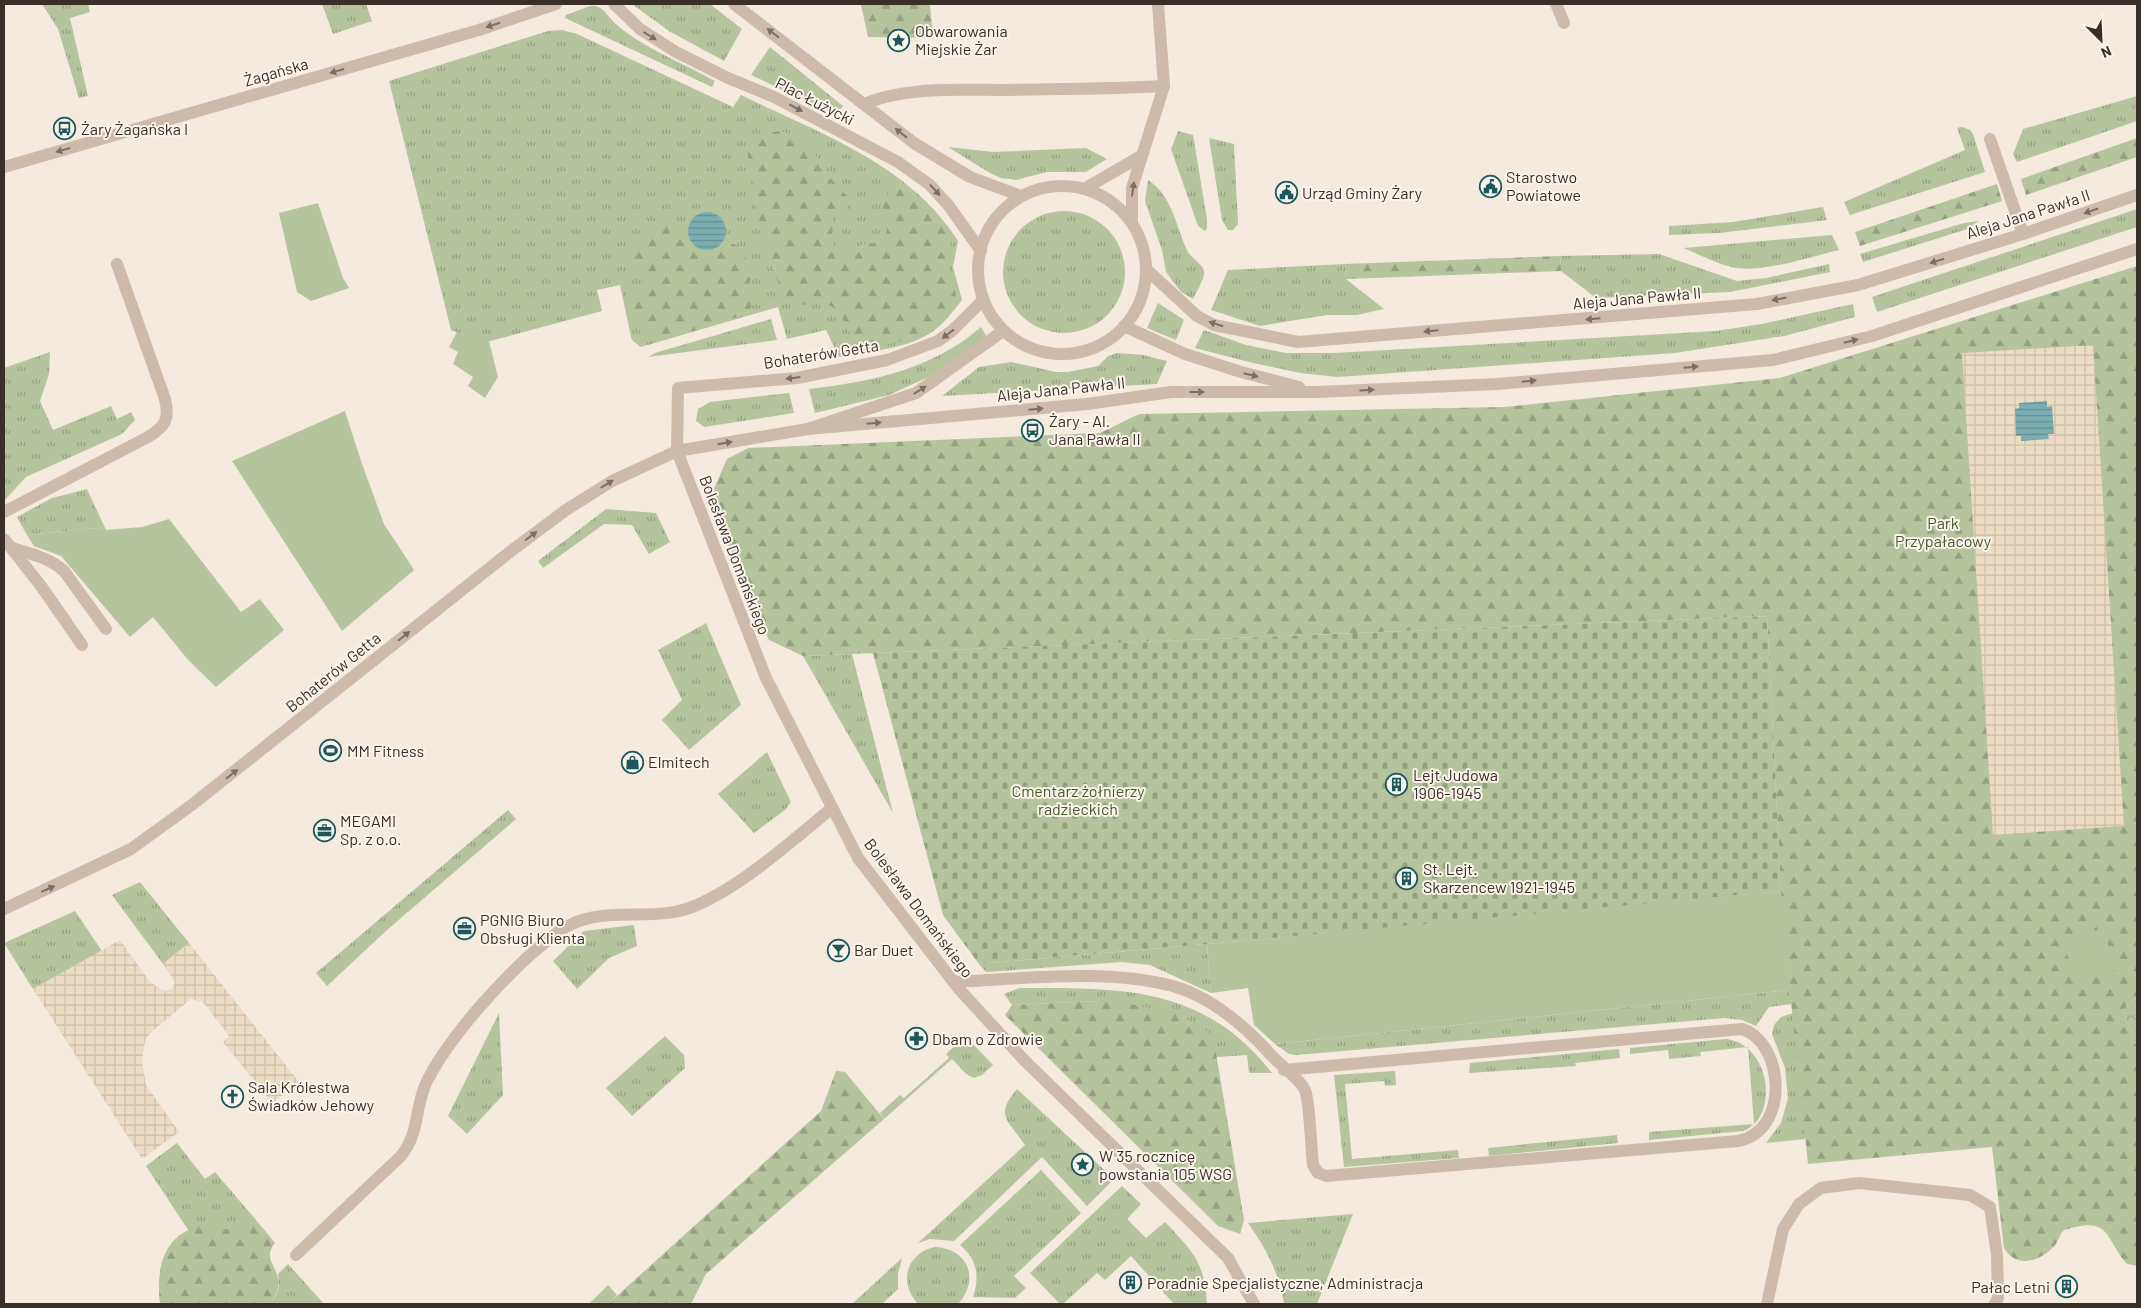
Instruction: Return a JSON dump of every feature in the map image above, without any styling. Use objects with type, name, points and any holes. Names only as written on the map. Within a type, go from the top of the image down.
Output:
[{"type":"street","points":[[514,18],[522,4]]},
{"type":"street","name":"Żagańska","points":[[4,167],[514,18],[556,4]]},
{"type":"street","name":"Plac Łużycki","points":[[614,4],[640,30],[676,52],[728,78],[774,96],[898,162],[930,185],[949,206],[981,251]]},
{"type":"street","name":"Plac Łużycki","points":[[734,4],[914,143],[970,177],[1021,196]]},
{"type":"street","points":[[1556,4],[1564,23]]},
{"type":"street","points":[[1132,222],[1132,188],[1141,156],[1154,124],[1164,86],[1162,6]]},
{"type":"street","points":[[864,104],[885,95],[961,90],[1107,89],[1164,86]]},
{"type":"street","points":[[1990,139],[2023,234]]},
{"type":"street","points":[[1084,189],[1141,156]]},
{"type":"street","points":[[1065,185],[1091,190],[1114,203],[1132,222],[1142,245],[1146,269],[1141,297],[1136,310],[1124,326],[1103,344],[1078,352],[1051,353],[1025,346],[1003,330],[990,314],[983,300],[977,268],[982,241],[995,218],[1014,199],[1021,196],[1039,189],[1065,185]]},
{"type":"street","name":"Aleja Jana Pawła II","points":[[1146,269],[1197,316],[1214,325],[1298,342],[1757,304],[1858,285],[2023,234],[2137,195]]},
{"type":"street","name":"Aleja Jana Pawła II","points":[[808,430],[1078,405],[1171,392],[1318,392],[1497,384],[1773,360],[1872,336],[2137,248]]},
{"type":"street","points":[[4,512],[148,437],[160,430],[166,422],[168,410],[165,399],[117,264]]},
{"type":"street","name":"Bohaterów Getta","points":[[678,451],[678,388],[797,378],[887,360],[938,341],[952,331],[983,300]]},
{"type":"street","name":"Aleja Jana Pawła II","points":[[1124,326],[1185,354],[1241,372],[1318,392]]},
{"type":"street","name":"Bohaterów Getta","points":[[4,908],[131,849],[193,804],[511,551],[566,510],[626,474],[678,451],[808,430],[916,393],[1003,330]]},
{"type":"street","name":"Bolesława Domańskiego","points":[[678,451],[766,678],[858,858],[954,982],[1024,1060],[1228,1258],[1254,1304]]},
{"type":"street","points":[[8,543],[48,559],[64,571],[106,629]]},
{"type":"street","points":[[8,543],[82,645]]},
{"type":"street","points":[[296,1255],[405,1152],[417,1125],[424,1087],[450,1045],[475,1011],[550,939],[574,923],[594,916],[673,912],[697,905],[745,876],[832,808]]},
{"type":"street","points":[[954,982],[1088,977],[1132,980],[1174,987],[1206,1001],[1247,1030],[1284,1070],[1298,1079],[1305,1090],[1313,1165],[1318,1173],[1326,1176],[1738,1142],[1753,1137],[1766,1126],[1774,1108],[1776,1095],[1772,1068],[1764,1047],[1752,1033],[1742,1029],[1284,1070]]},
{"type":"street","points":[[1767,1304],[1783,1229],[1799,1204],[1821,1188],[1859,1183],[1970,1195],[1990,1207],[1997,1255],[1998,1298],[1995,1304]]},
{"type":"green space","points":[[42,4],[88,4],[90,12],[70,18],[88,96],[79,98],[58,29]]},
{"type":"green space","points":[[322,4],[366,4],[372,21],[333,34]]},
{"type":"green space","points":[[632,4],[710,4],[742,29],[724,61],[669,31]]},
{"type":"green space","points":[[861,4],[930,4],[933,38],[868,37]]},
{"type":"green space","points":[[590,6],[602,9],[628,34],[715,81],[712,87],[565,18],[566,15]]},
{"type":"green space","points":[[562,30],[577,34],[733,107],[741,95],[831,138],[889,171],[915,191],[938,214],[958,241],[953,267],[962,300],[940,326],[926,336],[890,348],[839,357],[826,330],[787,339],[778,307],[641,347],[631,337],[620,285],[597,290],[602,311],[483,343],[451,330],[389,81],[548,31]]},
{"type":"green space","points":[[770,47],[843,106],[836,115],[751,75]]},
{"type":"green space","points":[[2137,96],[2137,121],[2017,162],[2013,154],[2023,129]]},
{"type":"green space","points":[[1962,127],[1970,130],[1973,134],[1985,172],[1850,215],[1844,202],[1965,150],[1957,128]]},
{"type":"green space","points":[[779,131],[806,138],[828,176],[849,198],[850,205],[845,211],[838,212],[833,216],[832,243],[838,250],[844,252],[864,244],[882,242],[887,233],[883,204],[894,187],[902,187],[910,191],[927,205],[952,239],[949,268],[957,300],[942,322],[913,337],[886,345],[864,346],[853,337],[841,316],[833,307],[821,303],[796,304],[785,296],[773,267],[758,216],[749,166],[748,148],[750,138],[753,136]]},
{"type":"green space","points":[[1178,131],[1193,135],[1207,219],[1205,231],[1198,226],[1171,149]]},
{"type":"green space","points":[[1209,138],[1234,144],[1238,224],[1233,230],[1228,230],[1222,220]]},
{"type":"green space","points":[[2137,138],[2137,157],[2026,195],[2021,179]]},
{"type":"green space","points":[[948,147],[993,152],[1086,148],[1107,159],[1086,172],[1047,172],[1016,180],[1001,178],[990,173]]},
{"type":"green space","points":[[1148,180],[1163,194],[1187,250],[1203,268],[1204,274],[1193,299],[1181,292],[1166,272],[1162,250],[1145,201]]},
{"type":"green space","points":[[1997,184],[2002,201],[1860,246],[1855,232]]},
{"type":"green space","points":[[318,203],[343,278],[349,288],[311,301],[297,292],[279,213]]},
{"type":"green space","points":[[1823,207],[1827,220],[1719,233],[1669,235],[1669,226],[1733,222]]},
{"type":"green space","points":[[2137,209],[2137,227],[1877,312],[1872,297]]},
{"type":"green space","points":[[1064,211],[1076,212],[1087,216],[1098,221],[1107,229],[1115,238],[1120,249],[1124,260],[1124,284],[1120,295],[1115,306],[1107,315],[1098,323],[1087,328],[1076,332],[1064,333],[1052,332],[1041,328],[1030,323],[1021,315],[1013,306],[1008,295],[1004,284],[1003,272],[1004,260],[1008,249],[1013,238],[1021,229],[1030,221],[1041,216],[1052,212]]},
{"type":"green space","points":[[1979,221],[1967,229],[1863,262],[1860,254],[1964,223]]},
{"type":"green space","points":[[670,222],[694,236],[732,244],[741,249],[745,255],[752,277],[747,288],[753,304],[748,310],[738,316],[709,327],[678,333],[657,333],[646,328],[641,323],[633,311],[629,298],[629,292],[642,283],[643,278],[632,268],[633,251],[640,237],[646,232],[653,227]]},
{"type":"green space","points":[[1832,235],[1839,250],[1770,267],[1743,269],[1731,267],[1684,248]]},
{"type":"green space","points":[[1659,254],[1737,281],[1766,278],[1829,264],[1830,272],[1730,292],[1596,298],[1561,271],[1560,256]]},
{"type":"green space","points":[[1560,256],[1561,271],[1346,279],[1345,264]]},
{"type":"green space","points":[[1345,264],[1346,279],[1384,309],[1357,315],[1327,315],[1260,326],[1211,310],[1228,270]]},
{"type":"green space","name":"Park Przypałacowy","points":[[2137,266],[2137,996],[2123,1011],[2137,1047],[2137,1266],[2127,1264],[2104,1231],[2099,1227],[2090,1225],[2064,1230],[2056,1244],[2037,1259],[2022,1261],[2009,1255],[2004,1248],[1992,1147],[1808,1164],[1782,915],[1767,616],[803,656],[769,640],[709,500],[727,459],[748,448],[1100,433],[1139,414],[1504,407],[1780,378]]},
{"type":"green space","points":[[1158,303],[1184,320],[1176,340],[1147,328]]},
{"type":"green space","points":[[1853,304],[1855,317],[1784,336],[1675,353],[1338,377],[1300,373],[1195,348],[1204,330],[1246,345],[1286,353],[1334,353],[1716,331],[1762,324]]},
{"type":"green space","points":[[771,319],[777,340],[648,357],[655,353]]},
{"type":"green space","points":[[981,327],[987,337],[933,375],[889,395],[815,413],[809,389],[855,382],[900,371],[943,353]]},
{"type":"green space","points":[[457,332],[483,342],[489,341],[498,377],[485,398],[468,386],[473,377],[453,364],[458,352],[449,347]]},
{"type":"green space","points":[[50,352],[49,374],[40,401],[53,430],[111,406],[117,419],[131,412],[135,420],[122,434],[26,477],[4,501],[4,368]]},
{"type":"green space","points":[[1117,353],[1143,355],[1167,361],[1157,384],[942,396],[979,367],[1011,362],[1056,372],[1068,372],[1098,366],[1108,356]]},
{"type":"green space","points":[[789,393],[794,413],[704,427],[696,421],[698,409],[710,402]]},
{"type":"green space","points":[[345,411],[384,524],[414,570],[342,631],[232,461]]},
{"type":"green space","points":[[87,489],[106,530],[94,528],[27,535],[17,517],[52,498]]},
{"type":"green space","points":[[606,509],[656,513],[670,542],[649,554],[632,525],[604,524],[543,568],[538,561]]},
{"type":"green space","points":[[169,519],[241,612],[260,599],[284,630],[216,687],[189,661],[153,617],[130,637],[61,556],[34,546],[27,535],[94,528],[106,530],[142,527]]},
{"type":"green space","name":"Cmentarz żołnierzy radzieckich","points":[[1767,616],[1781,891],[1594,910],[979,964],[943,915],[873,653]]},
{"type":"green space","points":[[706,623],[741,705],[689,750],[662,720],[682,700],[658,650]]},
{"type":"green space","points":[[852,654],[893,813],[803,656]]},
{"type":"green space","points":[[767,752],[791,802],[785,810],[754,833],[718,794]]},
{"type":"green space","points":[[508,810],[516,819],[387,930],[327,986],[316,973]]},
{"type":"green space","points":[[140,882],[189,943],[163,964],[112,895]]},
{"type":"green space","points":[[1781,891],[1790,990],[1275,1044],[1254,1025],[1248,988],[1211,993],[1207,944]]},
{"type":"green space","points":[[75,911],[102,951],[33,989],[4,943]]},
{"type":"green space","points":[[634,925],[637,946],[609,958],[577,989],[553,961],[584,931]]},
{"type":"green space","points":[[2103,928],[2115,970],[2076,982],[2063,940]]},
{"type":"green space","points":[[1207,944],[1211,993],[1150,965],[1122,962],[986,972],[979,964]]},
{"type":"green space","points":[[1019,988],[1092,989],[1126,992],[1158,998],[1189,1007],[1218,1023],[1246,1044],[1272,1073],[1249,1073],[1247,1055],[1217,1057],[1099,1001],[1012,1005],[1004,994]]},
{"type":"green space","points":[[1790,990],[1792,1004],[1769,1007],[1756,1026],[1742,1020],[1725,1018],[1296,1055],[1289,1054],[1275,1044]]},
{"type":"green space","points":[[2137,996],[2137,1047],[2123,1011]]},
{"type":"green space","points":[[1099,1001],[1127,1003],[1179,1015],[1213,1035],[1244,1220],[1240,1234],[1218,1226],[1005,1015],[1012,1005]]},
{"type":"green space","points":[[499,1013],[503,1095],[467,1134],[448,1116]]},
{"type":"green space","points":[[1793,1013],[1806,1139],[1766,1143],[1781,1123],[1788,1098],[1785,1068],[1772,1034],[1774,1025],[1781,1017]]},
{"type":"green space","points":[[665,1036],[684,1055],[685,1068],[632,1116],[606,1088]]},
{"type":"green space","points":[[965,1036],[993,1065],[982,1075],[974,1078],[966,1074],[952,1059],[884,1119],[880,1113],[900,1095],[904,1098],[949,1058],[946,1054]]},
{"type":"green space","points":[[1726,1039],[1745,1047],[1700,1052],[1701,1056],[1669,1059],[1668,1050],[1630,1054],[1630,1048]]},
{"type":"green space","points":[[1619,1049],[1620,1058],[1575,1063],[1576,1066],[1469,1073],[1470,1063]]},
{"type":"green space","points":[[1748,1050],[1753,1054],[1761,1067],[1765,1082],[1766,1097],[1762,1112],[1754,1124]]},
{"type":"green space","points":[[836,1071],[845,1072],[884,1119],[706,1274],[691,1304],[608,1304],[821,1111]]},
{"type":"green space","points":[[1395,1071],[1396,1085],[1385,1086],[1384,1081],[1345,1084],[1352,1159],[1458,1150],[1459,1158],[1344,1167],[1334,1075]]},
{"type":"green space","points":[[1017,1089],[1114,1179],[1087,1206],[1042,1157],[954,1241],[930,1239],[918,1243],[1025,1145],[1009,1123],[1005,1112],[1010,1098]]},
{"type":"green space","points":[[1754,1124],[1743,1131],[1649,1140],[1649,1132]]},
{"type":"green space","points":[[1617,1135],[1618,1143],[1489,1156],[1488,1148]]},
{"type":"green space","points":[[177,1143],[205,1179],[215,1172],[256,1220],[208,1260],[146,1166]]},
{"type":"green space","points":[[1041,1170],[1081,1213],[1014,1276],[1026,1288],[1015,1298],[973,1297],[976,1268],[966,1250],[960,1245]]},
{"type":"green space","points":[[1122,1186],[1141,1204],[1127,1219],[1146,1238],[1165,1222],[1196,1258],[1206,1289],[1207,1304],[1174,1304],[1131,1256],[1105,1280],[1097,1273],[1063,1304],[1060,1304],[1030,1273]]},
{"type":"green space","points":[[1353,1214],[1317,1304],[1284,1304],[1279,1282],[1271,1261],[1248,1223]]},
{"type":"green space","points":[[256,1220],[275,1243],[270,1257],[278,1284],[270,1304],[160,1304],[159,1279],[161,1267],[164,1256],[177,1237],[204,1225],[235,1229]]},
{"type":"green space","points":[[935,1247],[956,1253],[968,1267],[968,1285],[965,1295],[958,1304],[918,1304],[908,1287],[908,1270],[912,1262],[917,1255]]},
{"type":"green space","points":[[902,1258],[898,1274],[898,1289],[882,1304],[852,1304]]},
{"type":"green space","points":[[288,1264],[324,1304],[270,1304],[278,1290],[278,1274]]},
{"type":"green space","points":[[608,1285],[617,1295],[608,1304],[589,1304]]},
{"type":"shaded area","points":[[2093,345],[2124,826],[1993,835],[1962,353]]},
{"type":"shaded area","points":[[120,940],[150,982],[164,991],[171,990],[175,982],[163,964],[189,943],[299,1082],[272,1103],[223,1042],[229,1036],[203,1002],[191,999],[149,1034],[145,1041],[142,1061],[146,1085],[179,1132],[142,1159],[33,989]]},
{"type":"water","points":[[707,212],[720,218],[726,231],[720,244],[707,250],[694,244],[688,231],[694,218]]},
{"type":"water","points":[[2047,401],[2047,407],[2052,406],[2054,434],[2048,434],[2049,439],[2021,441],[2021,436],[2016,436],[2015,409],[2019,408],[2019,403]]},
{"type":"place","name":"Obwarowania Miejskie Żar","points":[[899,40]]},
{"type":"place","name":"Żary Żagańska I","points":[[65,129]]},
{"type":"place","name":"Starostwo Powiatowe","points":[[1490,186]]},
{"type":"place","name":"Urząd Gminy Żary","points":[[1286,193]]},
{"type":"place","name":"Żary - Al. Jana Pawła II","points":[[1033,430]]},
{"type":"place","name":"MM Fitness","points":[[331,751]]},
{"type":"place","name":"Elmitech","points":[[632,762]]},
{"type":"place","name":"Lejt Judowa 1906-1945","points":[[1397,784]]},
{"type":"place","name":"MEGAMI Sp. z o.o.","points":[[324,830]]},
{"type":"place","name":"St. Lejt. Skarzencew 1921-1945","points":[[1407,878]]},
{"type":"place","name":"PGNIG Biuro Obsługi Klienta","points":[[464,929]]},
{"type":"place","name":"Bar Duet","points":[[838,950]]},
{"type":"place","name":"Dbam o Zdrowie","points":[[916,1039]]},
{"type":"place","name":"Sala Królestwa Świadków Jehowy","points":[[232,1096]]},
{"type":"place","name":"W 35 rocznicę powstania 105 WSG","points":[[1083,1165]]},
{"type":"place","name":"Poradnie Specjalistyczne, Administracja","points":[[1131,1283]]},
{"type":"place","name":"Pałac Letni","points":[[2066,1287]]}]
